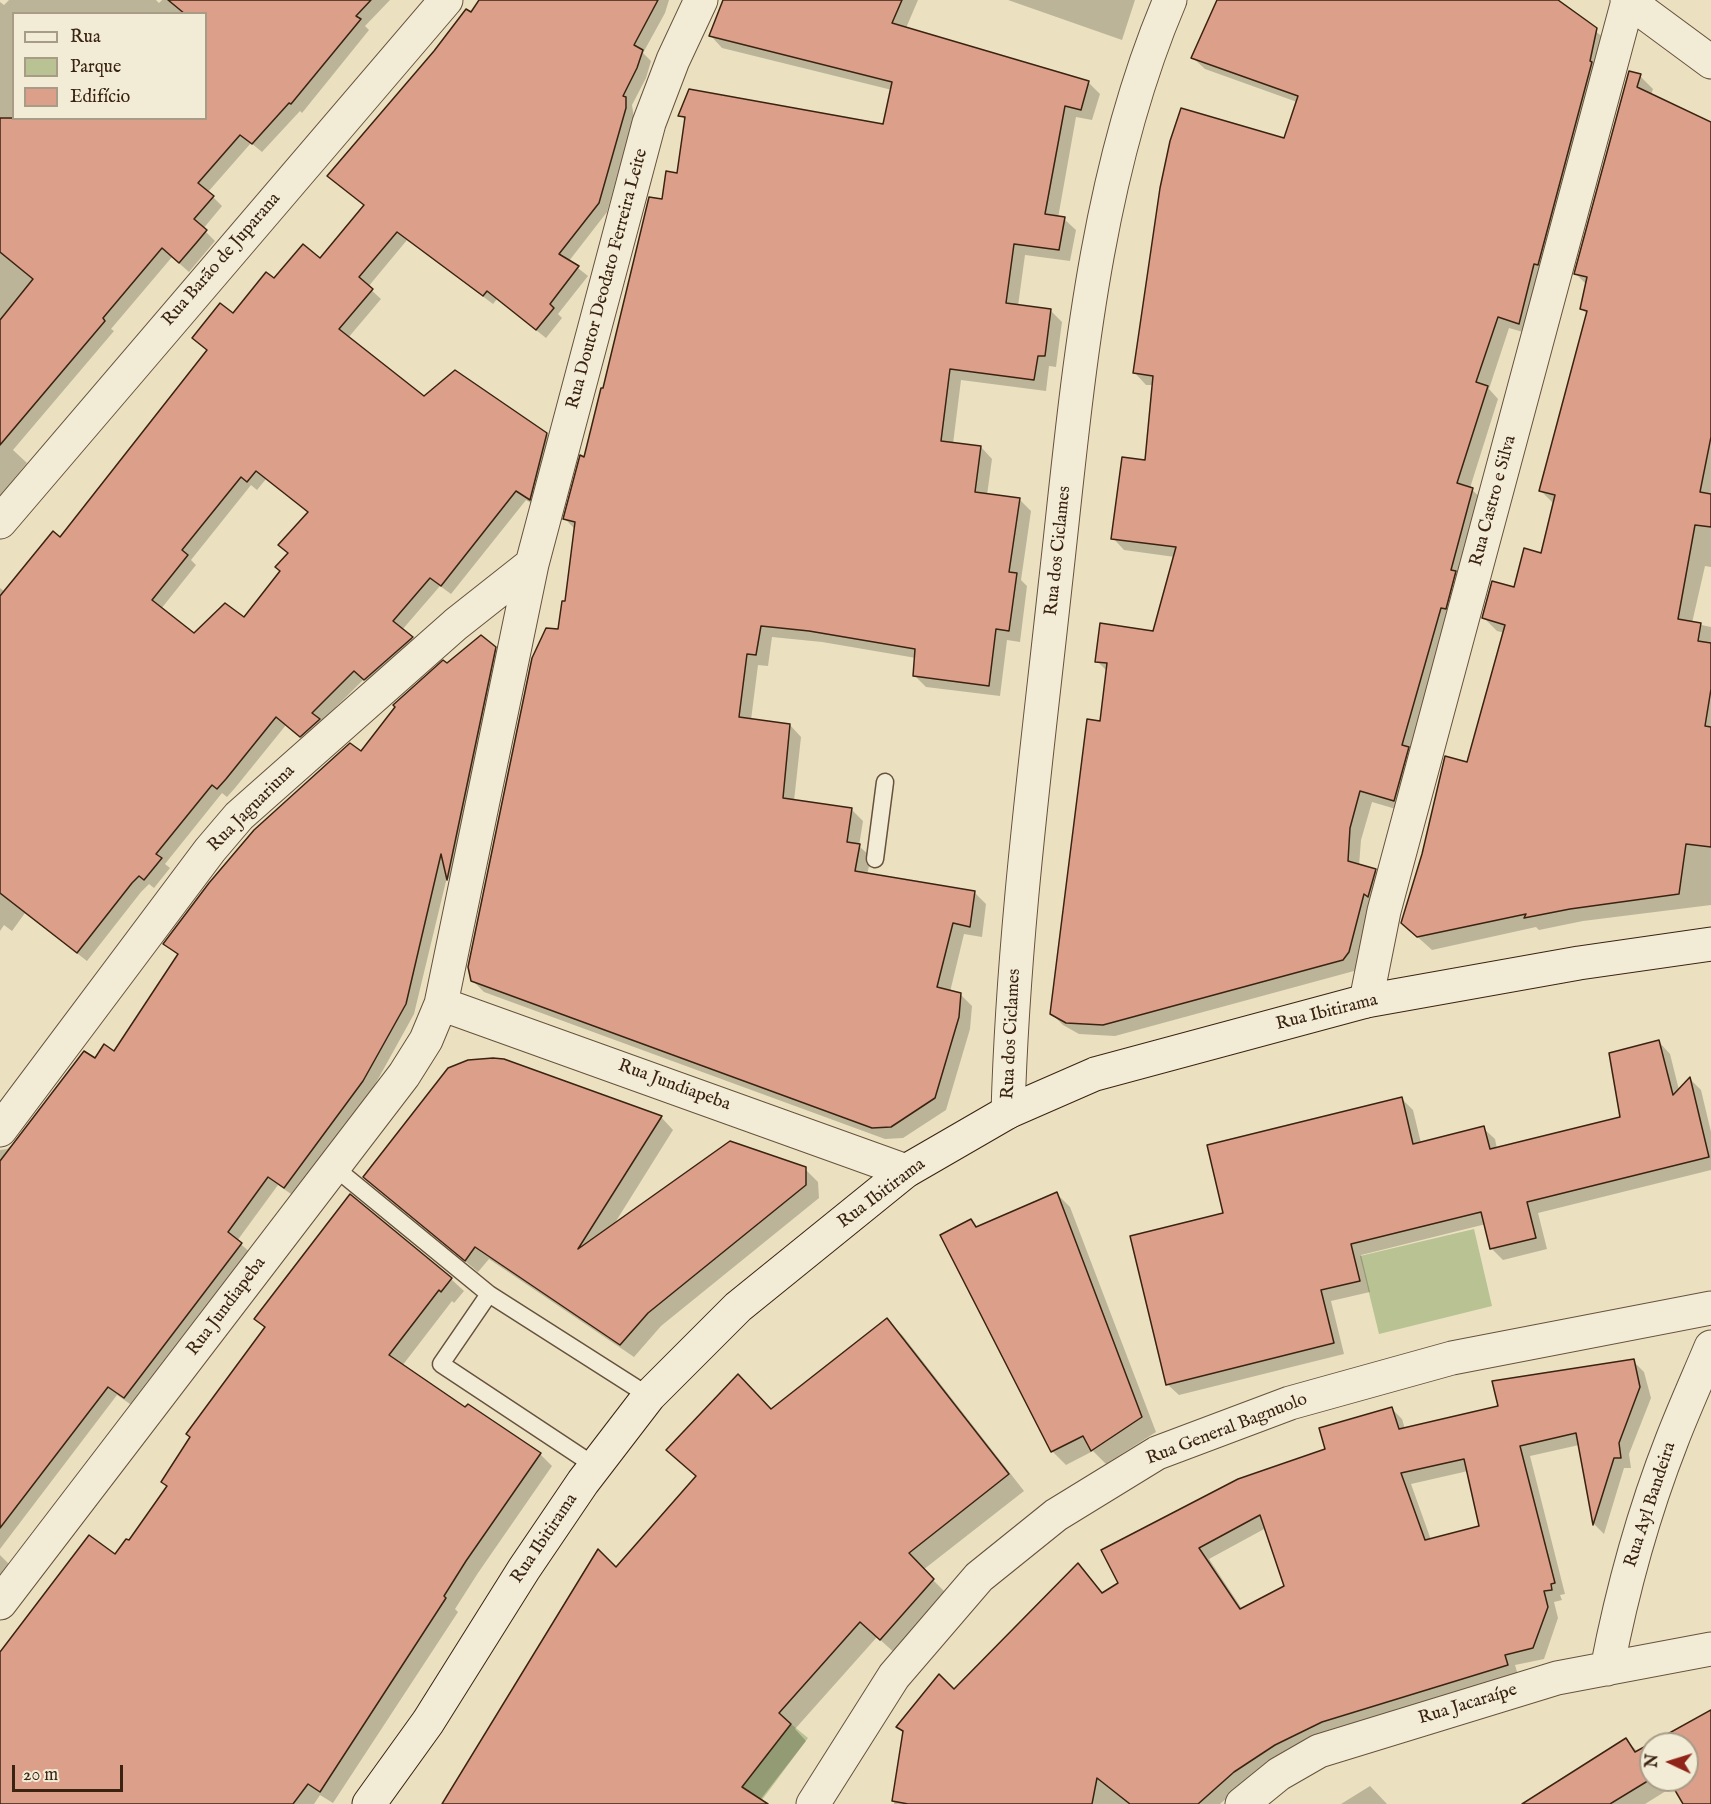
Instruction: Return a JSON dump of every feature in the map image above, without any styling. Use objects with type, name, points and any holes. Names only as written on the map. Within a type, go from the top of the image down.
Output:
[{"type":"street","name":"Rua Barão de Juparana","points":[[0,522],[446,0]]},
{"type":"street","name":"Rua Doutor Deodato Ferreira Leite","points":[[532,564],[650,123],[673,60],[701,0]]},
{"type":"street","name":"Rua dos Ciclames","points":[[1008,1113],[1011,1024],[1023,883],[1088,318],[1114,175],[1130,112],[1152,44],[1170,0]]},
{"type":"street","points":[[1627,1],[1711,62]]},
{"type":"street","name":"Rua Castro e Silva","points":[[1366,1001],[1384,911],[1627,1]]},
{"type":"street","name":"Rua Jundiapeba","points":[[0,1603],[404,1075],[426,1040],[441,1004],[532,564]]},
{"type":"street","name":"Rua Jaguariuna","points":[[0,1130],[210,850],[239,816],[456,624],[532,564]]},
{"type":"street","name":"Rua Ibitirama","points":[[369,1804],[428,1722],[524,1569],[596,1466],[649,1396],[738,1307],[906,1171],[1008,1113],[1095,1074],[1366,1001],[1579,963],[1711,944]]},
{"type":"street","name":"Rua Jundiapeba","points":[[441,1004],[906,1171]]},
{"type":"street","name":"Rua General Bagnuolo","points":[[813,1804],[894,1676],[979,1577],[1056,1515],[1157,1453],[1290,1404],[1452,1358],[1711,1308]]},
{"type":"street","name":"Rua Ayl Bandeira","points":[[1607,1669],[1620,1602],[1642,1527],[1672,1440],[1711,1347]]},
{"type":"street","name":"Rua Jacaraípe","points":[[1242,1804],[1279,1774],[1319,1751],[1557,1678],[1711,1649]]},
{"type":"lane","points":[[875,859],[885,782]]},
{"type":"lane","points":[[334,1167],[489,1294],[649,1396]]},
{"type":"lane","points":[[489,1294],[441,1364],[596,1466]]},
{"type":"green space","points":[[1474,1229],[1492,1306],[1379,1334],[1360,1256]]},
{"type":"green space","points":[[791,1724],[808,1738],[762,1800],[742,1787]]},
{"type":"building","points":[[168,0],[371,0],[356,16],[361,19],[291,104],[289,103],[252,144],[240,135],[198,183],[214,196],[194,219],[207,230],[197,242],[179,263],[162,248],[103,318],[105,321],[0,445],[0,320],[33,279],[0,252],[0,118],[12,118],[12,120],[207,120],[207,12],[183,12]]},
{"type":"building","points":[[479,0],[658,0],[634,45],[643,50],[623,96],[626,97],[626,108],[599,203],[559,254],[579,266],[550,304],[554,308],[536,330],[487,291],[483,296],[397,232],[359,277],[373,289],[339,329],[424,396],[455,370],[547,433],[530,500],[516,491],[441,586],[430,578],[393,621],[413,637],[364,680],[354,671],[312,713],[320,719],[300,737],[276,717],[217,789],[212,785],[156,854],[162,858],[144,880],[139,876],[132,883],[77,953],[0,893],[0,596],[53,531],[60,537],[207,350],[192,338],[220,303],[233,313],[266,272],[274,278],[303,244],[320,258],[364,205],[327,176],[434,51],[466,9],[471,12]],"holes":[[[256,471],[308,512],[278,545],[288,553],[275,567],[280,571],[244,617],[225,603],[194,633],[152,600],[188,555],[182,550],[241,477],[247,482]]]},
{"type":"building","points":[[723,0],[902,0],[892,23],[1089,81],[1081,110],[1065,106],[1045,214],[1065,217],[1059,250],[1014,244],[1006,303],[1051,309],[1045,356],[1038,356],[1034,380],[950,369],[941,441],[981,446],[975,492],[1020,498],[1009,572],[1017,573],[1009,631],[996,629],[989,686],[913,676],[915,649],[809,631],[761,626],[756,655],[747,654],[739,717],[790,724],[783,798],[852,808],[847,842],[860,844],[855,871],[975,891],[970,927],[953,923],[937,987],[961,993],[959,1017],[935,1098],[891,1127],[872,1128],[471,981],[468,967],[532,658],[546,628],[558,629],[562,601],[565,601],[575,522],[563,519],[580,455],[584,457],[601,388],[603,388],[649,197],[662,199],[666,171],[677,173],[685,117],[678,116],[689,89],[883,124],[892,82],[709,36]]},
{"type":"building","points":[[1217,0],[1558,0],[1597,28],[1590,61],[1592,62],[1538,265],[1534,264],[1519,324],[1498,317],[1476,382],[1488,386],[1457,483],[1473,488],[1451,570],[1456,571],[1446,609],[1441,608],[1402,745],[1409,747],[1394,801],[1360,791],[1350,828],[1348,861],[1376,869],[1368,897],[1364,894],[1349,952],[1343,960],[1103,1025],[1066,1023],[1050,1014],[1087,719],[1100,721],[1107,663],[1095,662],[1100,623],[1153,631],[1176,547],[1111,539],[1122,457],[1145,460],[1153,376],[1133,373],[1160,188],[1170,141],[1181,108],[1284,138],[1298,96],[1191,58]]},
{"type":"building","points":[[1629,71],[1641,74],[1637,87],[1711,122],[1711,437],[1700,492],[1711,494],[1711,527],[1695,525],[1678,619],[1701,623],[1698,641],[1711,643],[1711,689],[1705,726],[1711,727],[1711,847],[1686,844],[1679,894],[1570,909],[1524,918],[1526,914],[1417,937],[1401,923],[1422,854],[1445,756],[1467,762],[1505,625],[1482,618],[1492,581],[1514,587],[1524,548],[1541,553],[1555,495],[1539,491],[1587,311],[1580,309],[1587,277],[1574,274]]},
{"type":"building","points":[[481,635],[496,647],[447,880],[441,854],[406,1004],[363,1081],[284,1188],[268,1177],[228,1232],[242,1243],[124,1398],[108,1387],[0,1528],[0,1161],[84,1051],[95,1058],[104,1044],[114,1051],[178,954],[163,944],[209,883],[254,830],[350,743],[361,751],[395,707],[393,705],[443,660],[447,663]]},
{"type":"building","points":[[1659,1040],[1673,1095],[1690,1077],[1709,1157],[1527,1202],[1536,1238],[1490,1249],[1481,1212],[1351,1244],[1360,1281],[1321,1290],[1334,1343],[1166,1385],[1130,1236],[1223,1213],[1207,1145],[1402,1097],[1413,1144],[1484,1126],[1490,1149],[1620,1117],[1609,1053]]},
{"type":"building","points":[[504,1059],[662,1116],[578,1249],[730,1141],[806,1167],[806,1185],[648,1313],[620,1345],[475,1247],[465,1261],[363,1177],[448,1068],[468,1060]]},
{"type":"building","points":[[1057,1192],[1142,1417],[1091,1451],[1083,1436],[1051,1452],[940,1235],[971,1219],[976,1227]]},
{"type":"building","points":[[350,1194],[452,1278],[441,1292],[439,1290],[389,1355],[465,1407],[468,1404],[541,1453],[466,1561],[444,1596],[446,1598],[320,1792],[308,1784],[293,1804],[0,1804],[0,1652],[89,1535],[115,1554],[126,1539],[129,1540],[167,1486],[161,1482],[190,1437],[186,1434],[265,1327],[254,1319]]},
{"type":"building","points":[[887,1318],[1009,1474],[909,1553],[934,1579],[880,1640],[860,1622],[779,1713],[791,1724],[742,1787],[768,1804],[442,1804],[598,1549],[616,1567],[696,1476],[666,1450],[738,1374],[771,1409]]},
{"type":"building","points":[[1634,1359],[1640,1387],[1619,1443],[1621,1458],[1614,1458],[1593,1525],[1576,1433],[1520,1446],[1555,1583],[1551,1584],[1552,1590],[1544,1591],[1548,1607],[1533,1648],[1505,1655],[1508,1665],[1322,1722],[1275,1745],[1234,1772],[1198,1804],[1130,1804],[1097,1778],[1092,1804],[908,1804],[892,1801],[903,1731],[896,1727],[939,1674],[954,1689],[1078,1563],[1102,1593],[1118,1583],[1101,1550],[1238,1479],[1325,1449],[1319,1428],[1392,1407],[1399,1429],[1498,1406],[1492,1381]],"holes":[[[1464,1459],[1479,1526],[1425,1540],[1401,1473]],[[1260,1515],[1284,1586],[1240,1609],[1199,1548]]]},
{"type":"building","points":[[1711,1710],[1711,1804],[1683,1804],[1676,1792],[1699,1792],[1699,1732],[1671,1732]]},
{"type":"building","points":[[1626,1738],[1635,1752],[1639,1750],[1639,1786],[1610,1804],[1522,1804]]}]
